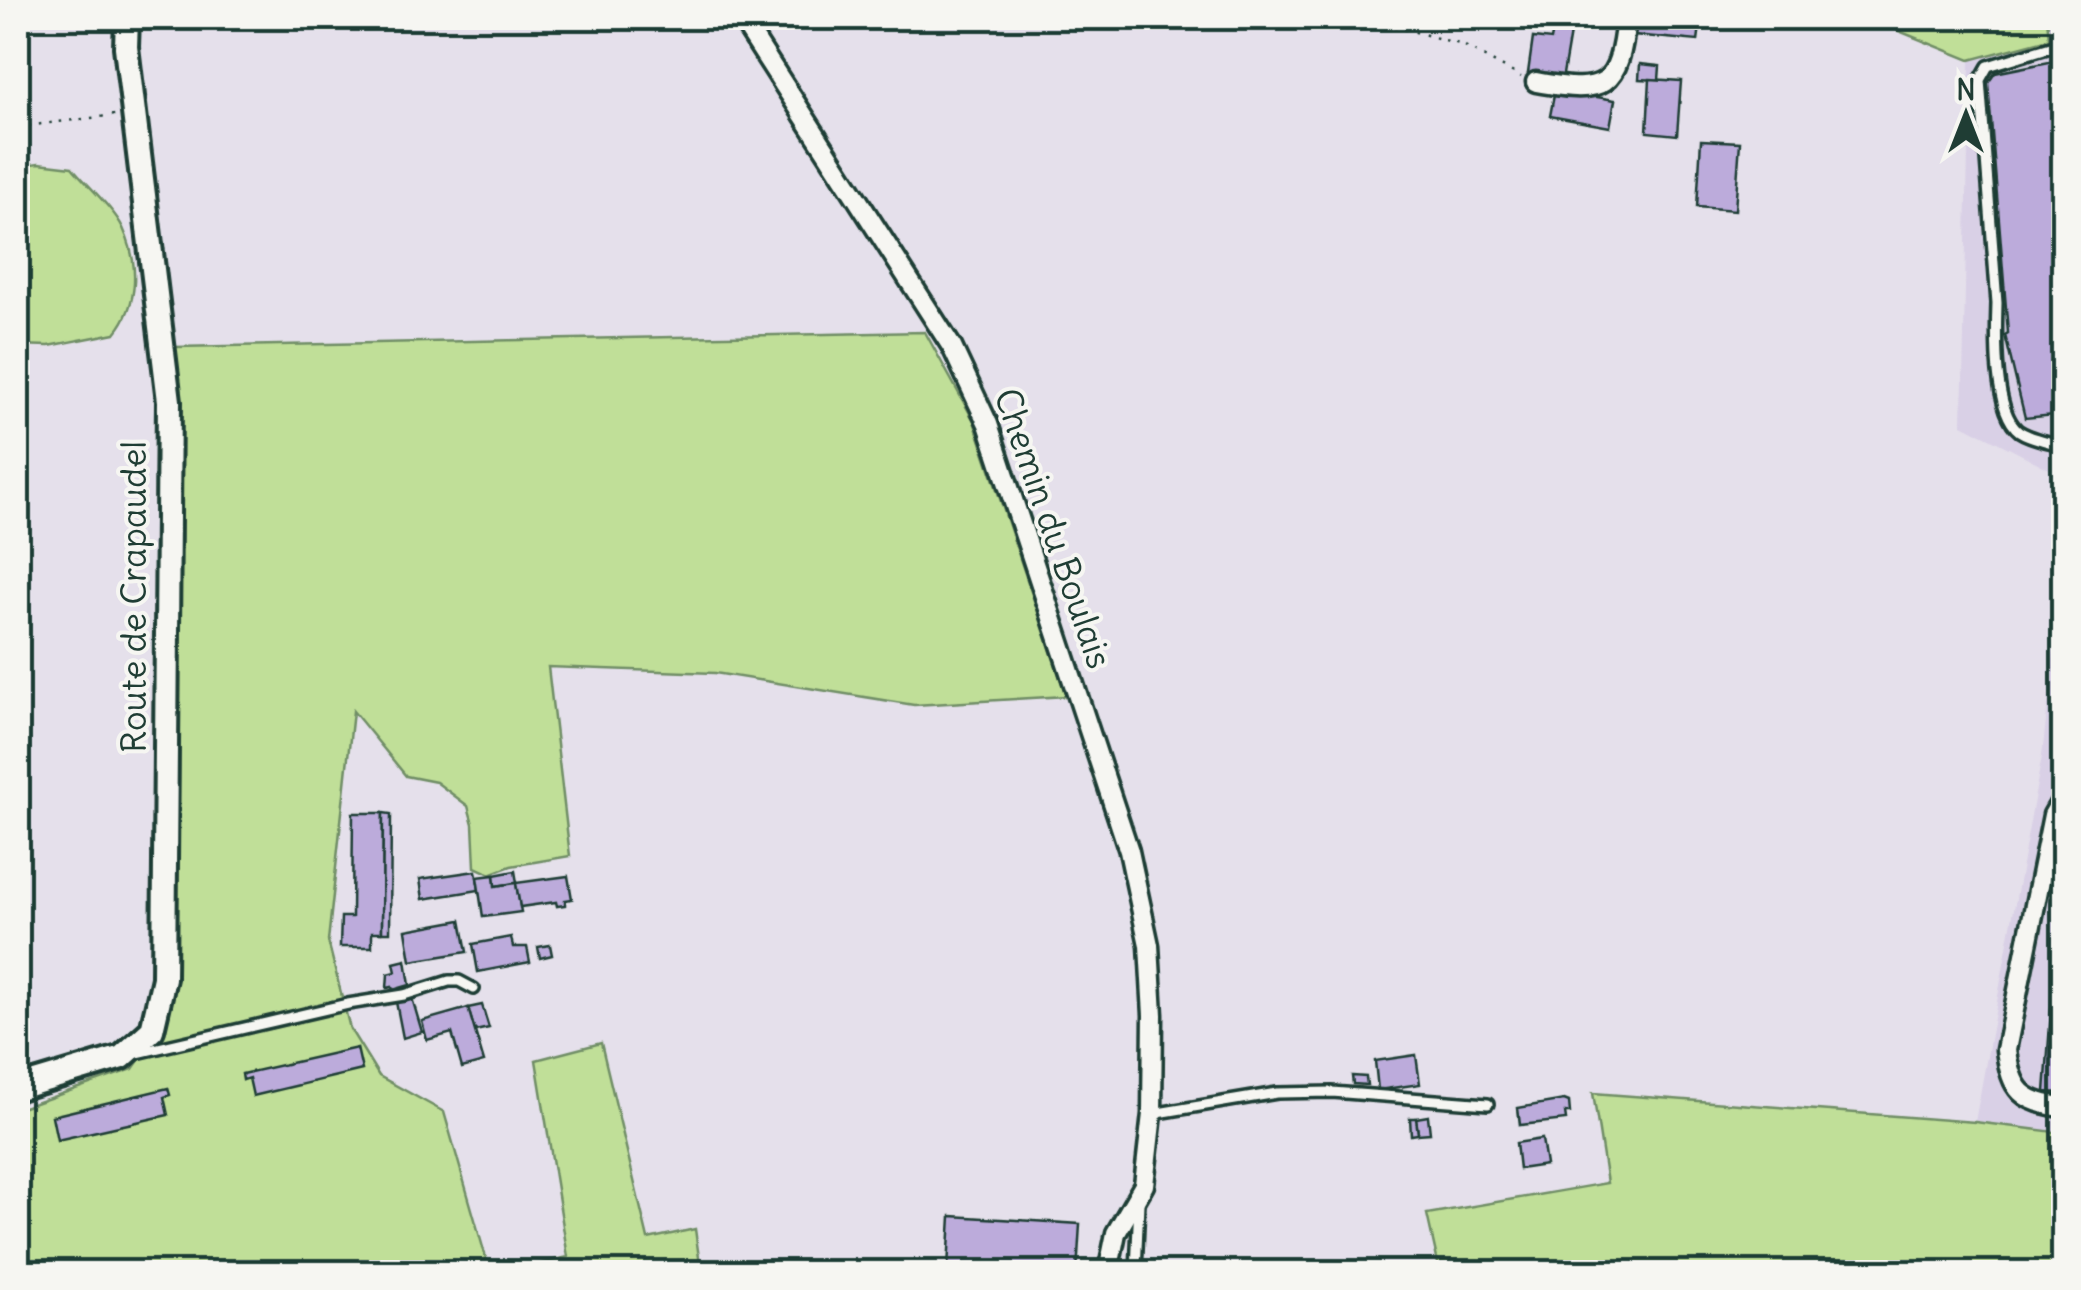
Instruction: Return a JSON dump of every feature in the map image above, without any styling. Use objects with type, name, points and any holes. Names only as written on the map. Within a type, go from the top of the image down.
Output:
[{"type":"street","name":"Route de Crapaudel","points":[[122,1056],[152,1030],[164,978],[169,401],[126,47],[127,18]]},
{"type":"street","name":"Chemin du Boulais","points":[[741,18],[952,347],[988,424],[1129,851],[1149,946],[1152,1114],[1144,1185]]},
{"type":"street","points":[[1536,82],[1587,88],[1603,82],[1615,73],[1622,57],[1626,18]]},
{"type":"street","points":[[2064,796],[2052,814],[2006,1050],[2010,1077],[2022,1095],[2048,1106],[2064,1107]]},
{"type":"street","points":[[18,1088],[122,1056]]},
{"type":"street","points":[[1108,1272],[1116,1233],[1144,1185]]},
{"type":"lane","points":[[2064,44],[1988,66],[1980,80],[2004,408],[2018,430],[2064,446]]},
{"type":"lane","points":[[122,1056],[450,981],[474,989]]},
{"type":"lane","points":[[1152,1114],[1277,1093],[1332,1092],[1488,1104]]},
{"type":"lane","points":[[1136,1272],[1137,1218],[1144,1185]]},
{"type":"path","points":[[1364,18],[1463,45],[1536,82]]},
{"type":"path","points":[[18,127],[134,113]]},
{"type":"shaded area","points":[[2047,18],[2063,18],[2063,476],[1962,424],[1970,60],[2048,39]]},
{"type":"shaded area","points":[[2063,571],[2063,1133],[1975,1122],[2042,756]]},
{"type":"green space","points":[[1867,18],[2047,18],[2049,39],[1970,60]]},
{"type":"green space","points":[[39,163],[72,167],[123,228],[132,255],[134,283],[129,309],[115,333],[49,346],[18,345],[18,166]]},
{"type":"green space","points":[[925,332],[974,421],[1066,696],[914,705],[715,673],[548,667],[570,856],[511,866],[490,874],[475,867],[468,806],[436,782],[406,776],[353,711],[328,941],[350,1029],[379,1076],[444,1112],[490,1272],[18,1272],[18,1109],[133,1069],[162,1027],[181,425],[175,347]]},
{"type":"green space","points":[[601,1043],[648,1239],[695,1229],[701,1272],[502,1272],[568,1257],[536,1060]]},
{"type":"green space","points":[[1593,1093],[1975,1122],[2063,1133],[2063,1272],[1440,1272],[1427,1214],[1607,1183]]},
{"type":"building","points":[[1635,18],[1701,18],[1698,41],[1634,35]]},
{"type":"building","points":[[1554,25],[1571,27],[1562,80],[1528,73],[1533,38],[1551,40]]},
{"type":"building","points":[[2064,59],[2064,414],[2025,418],[2005,335],[2008,333],[1988,83],[1995,73]]},
{"type":"building","points":[[1640,64],[1660,66],[1659,80],[1639,79]]},
{"type":"building","points":[[1650,79],[1681,81],[1677,135],[1647,132]]},
{"type":"building","points":[[1555,90],[1615,100],[1610,127],[1550,116]]},
{"type":"building","points":[[1701,140],[1740,142],[1735,210],[1697,207]]},
{"type":"building","points":[[353,813],[383,813],[382,932],[372,932],[372,947],[340,947],[341,917],[352,917]]},
{"type":"building","points":[[383,813],[391,814],[390,932],[382,932]]},
{"type":"building","points":[[2064,835],[2064,1093],[2045,1092]]},
{"type":"building","points":[[476,871],[479,890],[423,899],[420,879]]},
{"type":"building","points":[[515,871],[517,883],[495,886],[494,875]]},
{"type":"building","points":[[494,875],[495,886],[516,883],[521,912],[483,917],[477,877]]},
{"type":"building","points":[[568,876],[572,899],[565,900],[565,905],[557,906],[556,902],[520,907],[516,883]]},
{"type":"building","points":[[461,920],[467,952],[411,961],[406,930]]},
{"type":"building","points":[[511,937],[513,947],[527,947],[530,962],[478,972],[473,944]]},
{"type":"building","points":[[550,945],[552,955],[540,958],[538,947]]},
{"type":"building","points":[[406,960],[410,985],[387,988],[388,974],[396,972],[394,963]]},
{"type":"building","points":[[412,998],[422,1032],[403,1038],[396,1002]]},
{"type":"building","points":[[482,1005],[489,1028],[475,1031],[468,1008]]},
{"type":"building","points":[[468,1008],[484,1062],[462,1068],[452,1033],[427,1040],[422,1021]]},
{"type":"building","points":[[357,1048],[362,1070],[253,1096],[249,1078],[243,1080],[242,1074]]},
{"type":"building","points":[[1416,1055],[1420,1084],[1378,1090],[1375,1061]]},
{"type":"building","points":[[1352,1076],[1366,1077],[1367,1085],[1353,1084]]},
{"type":"building","points":[[168,1088],[170,1095],[164,1097],[168,1115],[57,1140],[52,1116]]},
{"type":"building","points":[[1569,1102],[1566,1120],[1520,1125],[1518,1108]]},
{"type":"building","points":[[1428,1116],[1430,1133],[1418,1134],[1416,1118]]},
{"type":"building","points":[[1410,1118],[1416,1118],[1418,1134],[1411,1135]]},
{"type":"building","points":[[1542,1139],[1546,1165],[1519,1169],[1516,1143]]},
{"type":"building","points":[[951,1216],[1080,1224],[1077,1272],[948,1268]]}]
